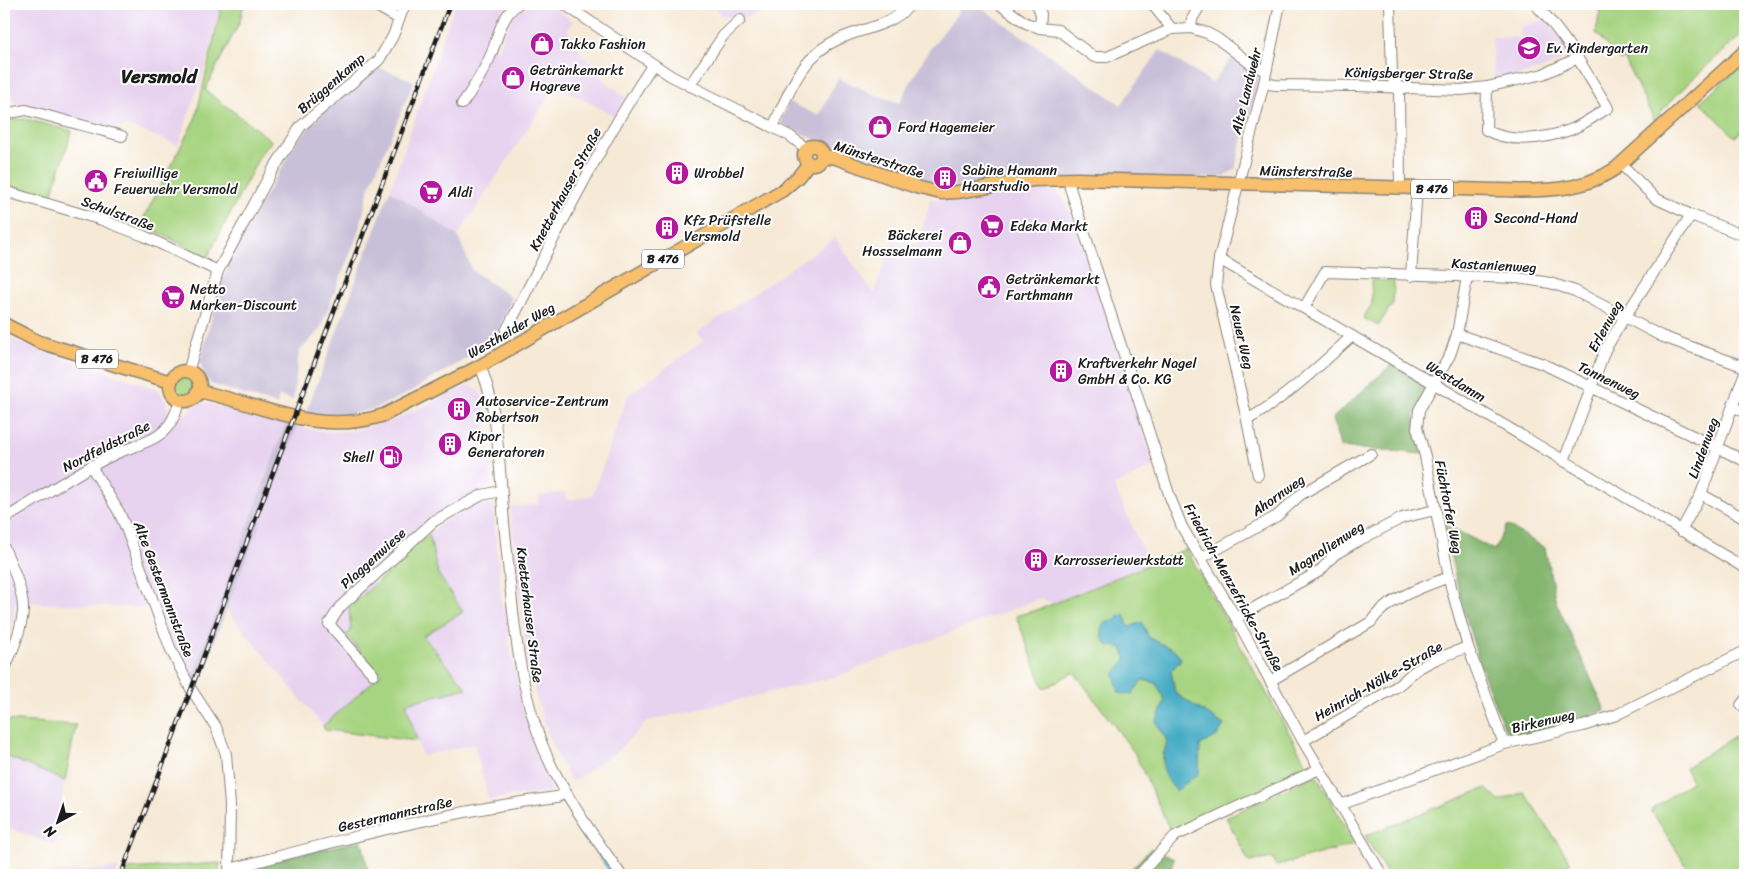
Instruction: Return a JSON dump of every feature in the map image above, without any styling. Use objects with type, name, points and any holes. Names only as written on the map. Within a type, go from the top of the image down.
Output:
[{"type":"main road","name":"Münsterstraße","points":[[822,156],[836,158],[916,187],[941,193],[1033,180],[1400,188],[1557,189],[1580,185],[1600,178],[1621,164],[1745,51]]},
{"type":"main road","points":[[812,146],[817,147],[821,151],[822,156],[817,163],[809,163],[804,156],[807,149],[812,146]]},
{"type":"main road","name":"Westheider Weg","points":[[198,391],[297,419],[325,421],[361,420],[390,412],[480,366],[783,190],[798,177],[809,163]]},
{"type":"main road","name":"B 476","points":[[4,324],[39,342],[170,382]]},
{"type":"main road","points":[[183,371],[188,372],[198,381],[198,391],[193,398],[185,401],[180,400],[172,393],[170,382],[175,375],[183,371]]},
{"type":"street","points":[[373,4],[399,19]]},
{"type":"street","name":"Brüggenkamp","points":[[188,372],[218,271],[272,171],[301,126],[379,60],[386,50],[405,4]]},
{"type":"street","points":[[462,104],[479,79],[491,55],[504,19],[518,4]]},
{"type":"street","points":[[564,4],[689,86],[774,127],[795,139],[807,149]]},
{"type":"street","points":[[774,127],[797,75],[817,52],[838,39],[888,22],[901,15],[911,4]]},
{"type":"street","points":[[999,4],[1026,23],[1040,28],[1058,30],[1094,57],[1107,58],[1172,29],[1191,28],[1218,39],[1255,67],[1266,70]]},
{"type":"street","points":[[1037,4],[1041,14],[1040,28]]},
{"type":"street","points":[[1152,4],[1172,29]]},
{"type":"street","points":[[1191,28],[1192,20],[1200,4]]},
{"type":"street","name":"Alte Landwehr","points":[[1237,184],[1264,82],[1280,4]]},
{"type":"street","points":[[1390,4],[1392,78],[1399,87],[1400,188]]},
{"type":"street","points":[[1487,87],[1486,130],[1497,136],[1530,139],[1571,129],[1608,108],[1554,23],[1535,4]]},
{"type":"street","points":[[689,86],[723,36],[740,20]]},
{"type":"street","name":"Königsberger Straße","points":[[1264,82],[1275,84],[1461,90],[1487,87],[1543,74],[1578,58]]},
{"type":"street","name":"Knetterhauser Straße","points":[[506,330],[601,149],[629,100],[653,64]]},
{"type":"street","points":[[4,114],[26,110],[122,136]]},
{"type":"street","points":[[1621,164],[1655,198],[1691,215],[1745,236]]},
{"type":"street","name":"Friedrich-Menzefricke-Straße","points":[[1069,180],[1170,497],[1182,527],[1236,618],[1302,740],[1382,875]]},
{"type":"street","points":[[1219,260],[1237,184]]},
{"type":"street","points":[[1411,276],[1417,188]]},
{"type":"street","name":"Schulstraße","points":[[4,191],[102,220],[144,236],[218,271]]},
{"type":"street","name":"Erlenweg","points":[[1564,461],[1605,350],[1691,215]]},
{"type":"street","name":"Westdamm","points":[[1219,260],[1434,383],[1745,568]]},
{"type":"street","name":"Neuer Weg","points":[[1219,260],[1216,285],[1258,475]]},
{"type":"street","name":"Kastanienweg","points":[[1304,308],[1325,272],[1518,278],[1550,283],[1575,291],[1661,336],[1745,367]]},
{"type":"street","name":"Füchtorfer Weg","points":[[1467,277],[1457,334],[1450,355],[1418,410],[1417,428],[1425,456],[1448,577],[1468,647],[1504,744]]},
{"type":"street","name":"Tannenweg","points":[[1457,334],[1543,364],[1745,461]]},
{"type":"street","points":[[1247,420],[1270,407],[1352,336]]},
{"type":"street","name":"Knetterhauser Straße","points":[[480,366],[489,390],[516,638],[526,694],[540,737],[566,793],[622,875]]},
{"type":"street","name":"Lindenweg","points":[[1681,531],[1701,494],[1745,372]]},
{"type":"street","name":"Nordfeldstraße","points":[[4,519],[91,466],[158,436],[170,424],[180,400]]},
{"type":"street","points":[[1733,407],[1745,412]]},
{"type":"street","name":"Ahornweg","points":[[1201,558],[1277,516],[1300,494],[1371,454]]},
{"type":"street","name":"Alte Gestermannstraße","points":[[91,466],[119,512],[126,528],[171,650],[191,689],[216,726],[221,739],[226,754],[230,805],[230,872]]},
{"type":"street","name":"Plaggenwiese","points":[[372,674],[329,624],[340,607],[434,521],[482,495],[501,491]]},
{"type":"street","points":[[1701,494],[1745,519]]},
{"type":"street","name":"Magnolienweg","points":[[1236,618],[1320,571],[1334,555],[1356,542],[1402,518],[1435,510]]},
{"type":"street","points":[[4,548],[17,578],[23,610],[17,640],[4,671]]},
{"type":"street","points":[[1270,681],[1371,622],[1376,613],[1413,590],[1448,577]]},
{"type":"street","name":"Heinrich-Nölke-Straße","points":[[1302,740],[1396,687],[1411,674],[1436,660],[1468,647]]},
{"type":"street","name":"Birkenweg","points":[[1340,805],[1504,744],[1583,726],[1616,715],[1745,651]]},
{"type":"street","points":[[1139,875],[1174,836],[1319,769]]},
{"type":"street","name":"Gestermannstraße","points":[[230,872],[353,837],[492,806],[557,797],[566,793]]},
{"type":"shaded area","points":[[4,4],[221,4],[205,68],[178,145],[129,126],[115,128],[14,102],[4,73]]},
{"type":"shaded area","points":[[455,4],[508,4],[493,23],[485,44],[498,51],[506,29],[515,14],[526,6],[537,4],[546,8],[554,8],[573,21],[567,30],[581,53],[604,80],[626,98],[614,116],[556,85],[458,236],[390,190]]},
{"type":"shaded area","points":[[714,4],[796,4],[739,19],[721,15]]},
{"type":"shaded area","points":[[965,4],[976,4],[1121,105],[1160,50],[1212,83],[1232,58],[1259,76],[1235,169],[1224,177],[951,187],[917,183],[780,123],[789,102],[819,116],[838,78],[873,94],[899,103],[927,53]]},
{"type":"shaded area","name":"Ev. Kindergarten","points":[[1545,20],[1565,43],[1565,52],[1560,61],[1539,70],[1494,81],[1492,37],[1521,38],[1520,27]]},
{"type":"shaded area","points":[[377,67],[414,81],[369,188],[359,231],[320,329],[299,352],[293,400],[279,396],[277,405],[211,384],[205,376],[200,362],[221,283],[246,230],[297,141],[324,111]]},
{"type":"shaded area","points":[[1044,188],[1057,192],[1067,204],[1093,276],[1153,466],[1114,486],[1149,564],[1053,603],[1041,598],[835,677],[648,721],[617,751],[572,782],[559,760],[535,694],[527,658],[510,507],[539,504],[539,496],[565,492],[566,500],[592,496],[628,395],[703,341],[697,333],[835,238],[874,294],[893,239],[917,245],[930,199],[959,202]]},
{"type":"shaded area","points":[[390,190],[458,236],[472,270],[512,298],[493,343],[404,395],[374,409],[346,415],[306,413]]},
{"type":"shaded area","points":[[4,335],[25,346],[158,389],[166,402],[167,409],[186,414],[193,406],[202,402],[286,423],[191,680],[172,645],[157,606],[146,608],[16,602],[11,635],[4,653]]},
{"type":"shaded area","points":[[469,385],[476,388],[484,398],[492,484],[433,518],[369,576],[376,583],[349,608],[381,674],[323,726],[226,609],[297,427],[327,432],[354,431],[394,420]]},
{"type":"shaded area","points":[[286,423],[297,427],[196,688],[191,680]]},
{"type":"shaded area","points":[[493,505],[502,608],[507,615],[509,644],[528,730],[550,792],[511,796],[489,801],[474,744],[422,756],[406,703],[467,688],[423,636],[463,612],[438,574],[429,534],[437,526],[469,506]]},
{"type":"shaded area","points":[[4,755],[65,781],[55,845],[4,826]]},
{"type":"shaded area","points":[[119,868],[116,875],[48,875],[50,873]]},
{"type":"green space","points":[[222,4],[244,4],[240,21],[205,90],[272,141],[262,152],[207,258],[141,223],[196,117]]},
{"type":"green space","points":[[1592,4],[1745,4],[1745,32],[1686,85],[1654,120],[1624,58],[1620,61],[1596,33],[1600,10]]},
{"type":"green space","points":[[1745,63],[1745,128],[1735,137],[1700,102]]},
{"type":"green space","points":[[25,119],[72,131],[51,197],[4,184],[4,120]]},
{"type":"green space","points":[[1371,280],[1394,281],[1393,303],[1378,326],[1363,318],[1372,304]]},
{"type":"green space","points":[[1392,364],[1421,382],[1425,390],[1414,416],[1422,454],[1340,447],[1333,418]]},
{"type":"green space","points":[[184,377],[190,380],[193,386],[190,392],[184,395],[178,392],[175,386],[178,380]]},
{"type":"green space","points":[[1443,523],[1494,550],[1507,525],[1545,548],[1556,602],[1605,710],[1545,730],[1508,735],[1487,683],[1470,631]]},
{"type":"green space","points":[[429,534],[438,574],[463,612],[423,636],[467,688],[406,703],[417,741],[325,730],[323,726],[381,674],[346,635],[351,631],[349,608]]},
{"type":"green space","points":[[1186,549],[1308,767],[1171,832],[1134,752],[1074,672],[1044,689],[1016,616],[1043,608]],"holes":[[[1149,638],[1176,652],[1181,659],[1171,671],[1175,693],[1224,725],[1217,736],[1200,745],[1198,758],[1162,760],[1167,741],[1156,722],[1165,701],[1156,683],[1143,680],[1131,695],[1126,659],[1122,647]]]},
{"type":"green space","points":[[4,720],[76,725],[65,781],[4,755]]},
{"type":"green space","points":[[1736,735],[1745,746],[1745,875],[1692,875],[1651,810],[1692,781],[1685,768]]},
{"type":"green space","points":[[1316,775],[1348,831],[1358,843],[1276,866],[1273,858],[1249,862],[1226,817]]},
{"type":"green space","points":[[1486,788],[1499,801],[1524,792],[1571,863],[1537,875],[1388,875],[1365,836]]},
{"type":"green space","points":[[362,840],[369,875],[256,875],[255,865]]},
{"type":"green space","points":[[1151,848],[1174,859],[1168,875],[1126,875]]},
{"type":"green space","points":[[220,863],[218,875],[125,875],[127,869]]},
{"type":"water","points":[[1124,614],[1129,627],[1142,622],[1149,638],[1176,651],[1181,659],[1171,671],[1175,693],[1224,725],[1217,736],[1200,745],[1199,773],[1176,791],[1163,768],[1167,741],[1156,722],[1165,701],[1156,683],[1143,680],[1131,695],[1119,693],[1114,674],[1126,659],[1122,647],[1108,646],[1102,637],[1102,625]]},
{"type":"waterway","points":[[579,826],[613,875]]},
{"type":"railway","points":[[121,875],[450,4]]},
{"type":"place","name":"Takko Fashion","points":[[542,44]]},
{"type":"place","name":"Ev. Kindergarten","points":[[1529,48]]},
{"type":"place","name":"Getränkemarkt Hogreve","points":[[513,78]]},
{"type":"place","name":"Ford Hagemeier","points":[[880,127]]},
{"type":"place","name":"Wrobbel","points":[[677,173]]},
{"type":"place","name":"Sabine Hamann Haarstudio","points":[[945,178]]},
{"type":"place","name":"Freiwillige Feuerwehr Versmold","points":[[96,181]]},
{"type":"place","name":"Aldi","points":[[431,192]]},
{"type":"place","name":"Second-Hand","points":[[1476,218]]},
{"type":"place","name":"Edeka Markt","points":[[992,226]]},
{"type":"place","name":"Kfz Prüfstelle Versmold","points":[[667,228]]},
{"type":"place","name":"Bäckerei Hossselmann","points":[[960,243]]},
{"type":"place","name":"Getränkemarkt Farthmann","points":[[989,287]]},
{"type":"place","name":"Netto Marken-Discount","points":[[173,297]]},
{"type":"place","name":"Kraftverkehr Nagel GmbH & Co. KG","points":[[1061,371]]},
{"type":"place","name":"Autoservice-Zentrum Robertson","points":[[459,409]]},
{"type":"place","name":"Kipor Generatoren","points":[[450,444]]},
{"type":"place","name":"Shell","points":[[391,457]]},
{"type":"place","name":"Karrosseriewerkstatt","points":[[1036,560]]},
{"type":"district","name":"Versmold","points":[[159,76]]}]
